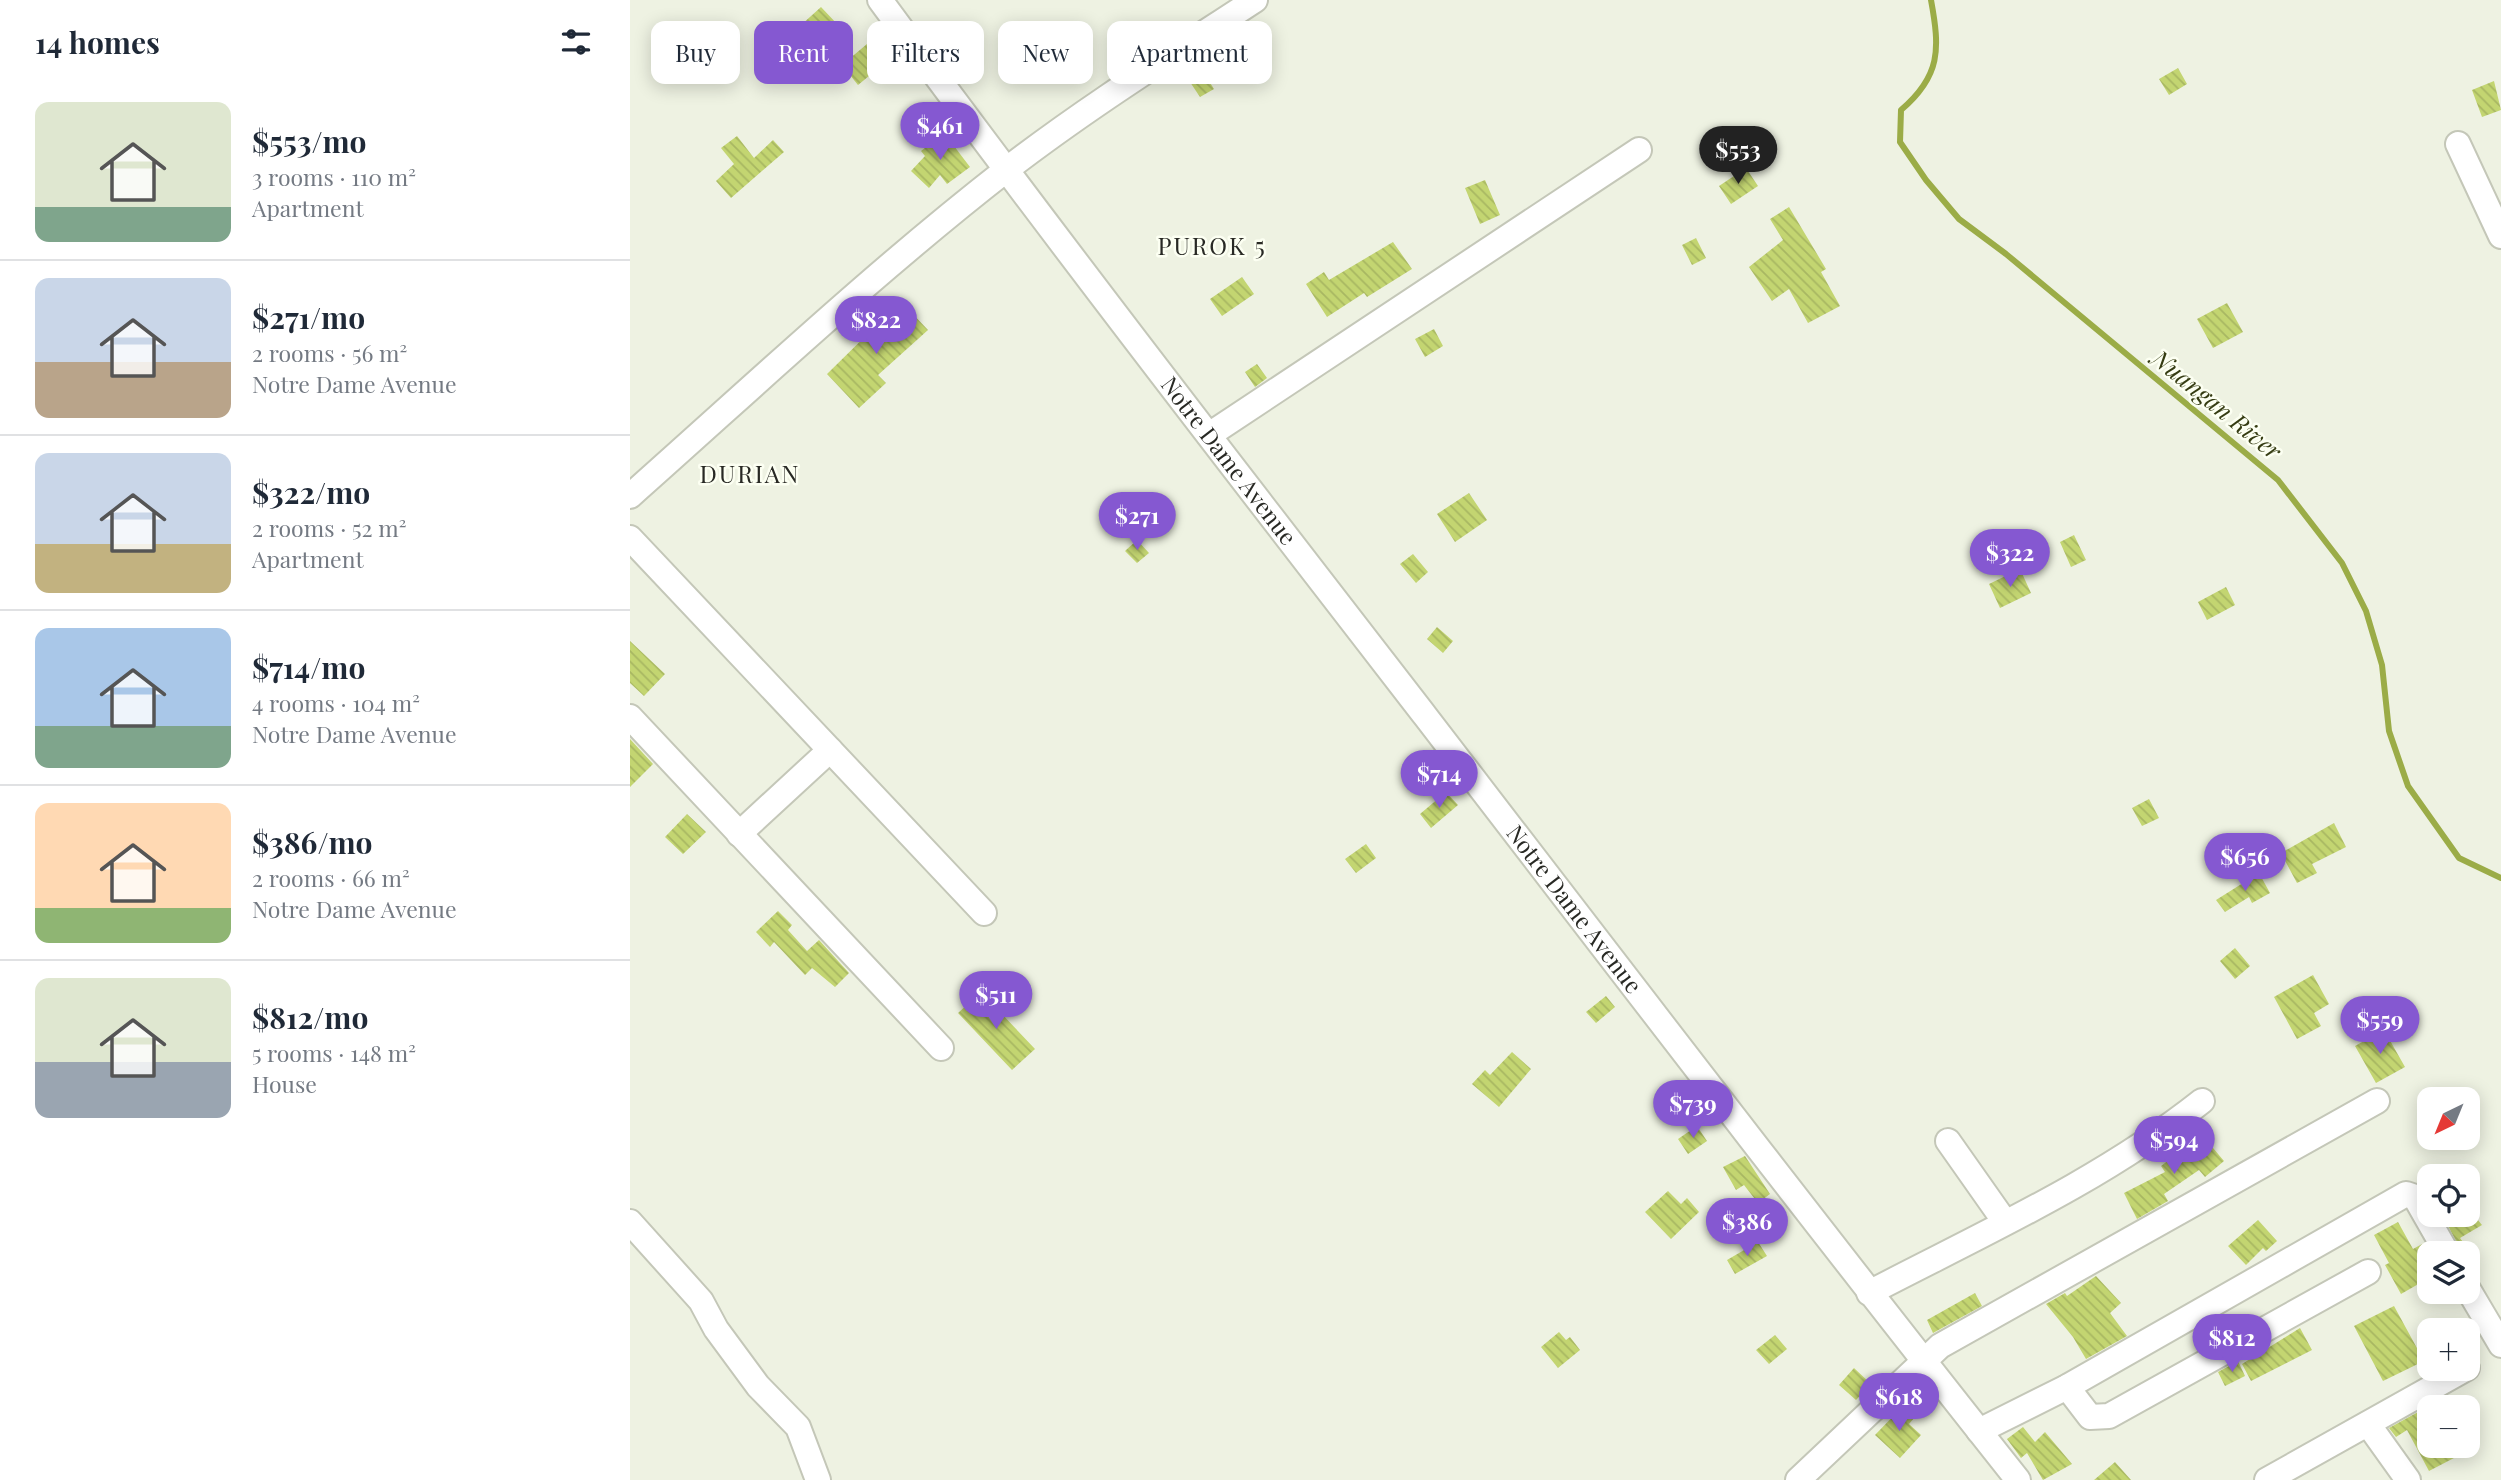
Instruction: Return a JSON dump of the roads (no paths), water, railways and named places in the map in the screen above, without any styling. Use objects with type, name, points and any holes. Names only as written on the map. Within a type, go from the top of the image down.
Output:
[{"type":"street","name":"Notre Dame Avenue","points":[[880,0],[1006,171],[1869,1293],[2018,1480]]},
{"type":"street","points":[[630,496],[830,318],[1006,171],[1107,98],[1255,0]]},
{"type":"street","points":[[2458,144],[2501,236]]},
{"type":"street","points":[[1209,435],[1639,150]]},
{"type":"street","points":[[630,538],[984,913]]},
{"type":"street","points":[[630,717],[941,1048]]},
{"type":"street","points":[[739,834],[830,750]]},
{"type":"street","points":[[1869,1293],[2112,1165],[2160,1134],[2202,1101]]},
{"type":"street","points":[[1798,1480],[1940,1346],[2377,1101]]},
{"type":"street","points":[[1948,1141],[2006,1222]]},
{"type":"street","points":[[1979,1431],[2067,1387],[2406,1194],[2415,1197],[2440,1241]]},
{"type":"street","points":[[630,1222],[701,1301],[722,1338],[758,1386],[798,1427],[818,1480]]},
{"type":"street","points":[[2067,1387],[2090,1417],[2109,1416],[2368,1272]]},
{"type":"street","points":[[2477,1304],[2501,1347],[2480,1360]]},
{"type":"street","points":[[2267,1480],[2444,1381]]},
{"type":"street","points":[[2368,1424],[2408,1480]]},
{"type":"waterway","name":"Nuangan River","points":[[1931,0],[1936,33],[1934,61],[1924,85],[1901,110],[1900,142],[1926,180],[1959,219],[2006,254],[2278,480],[2342,563],[2366,611],[2382,665],[2389,731],[2408,786],[2459,858],[2501,878]]},
{"type":"district","name":"PUROK 5","points":[[1212,247]]},
{"type":"district","name":"DURIAN","points":[[750,475]]}]
